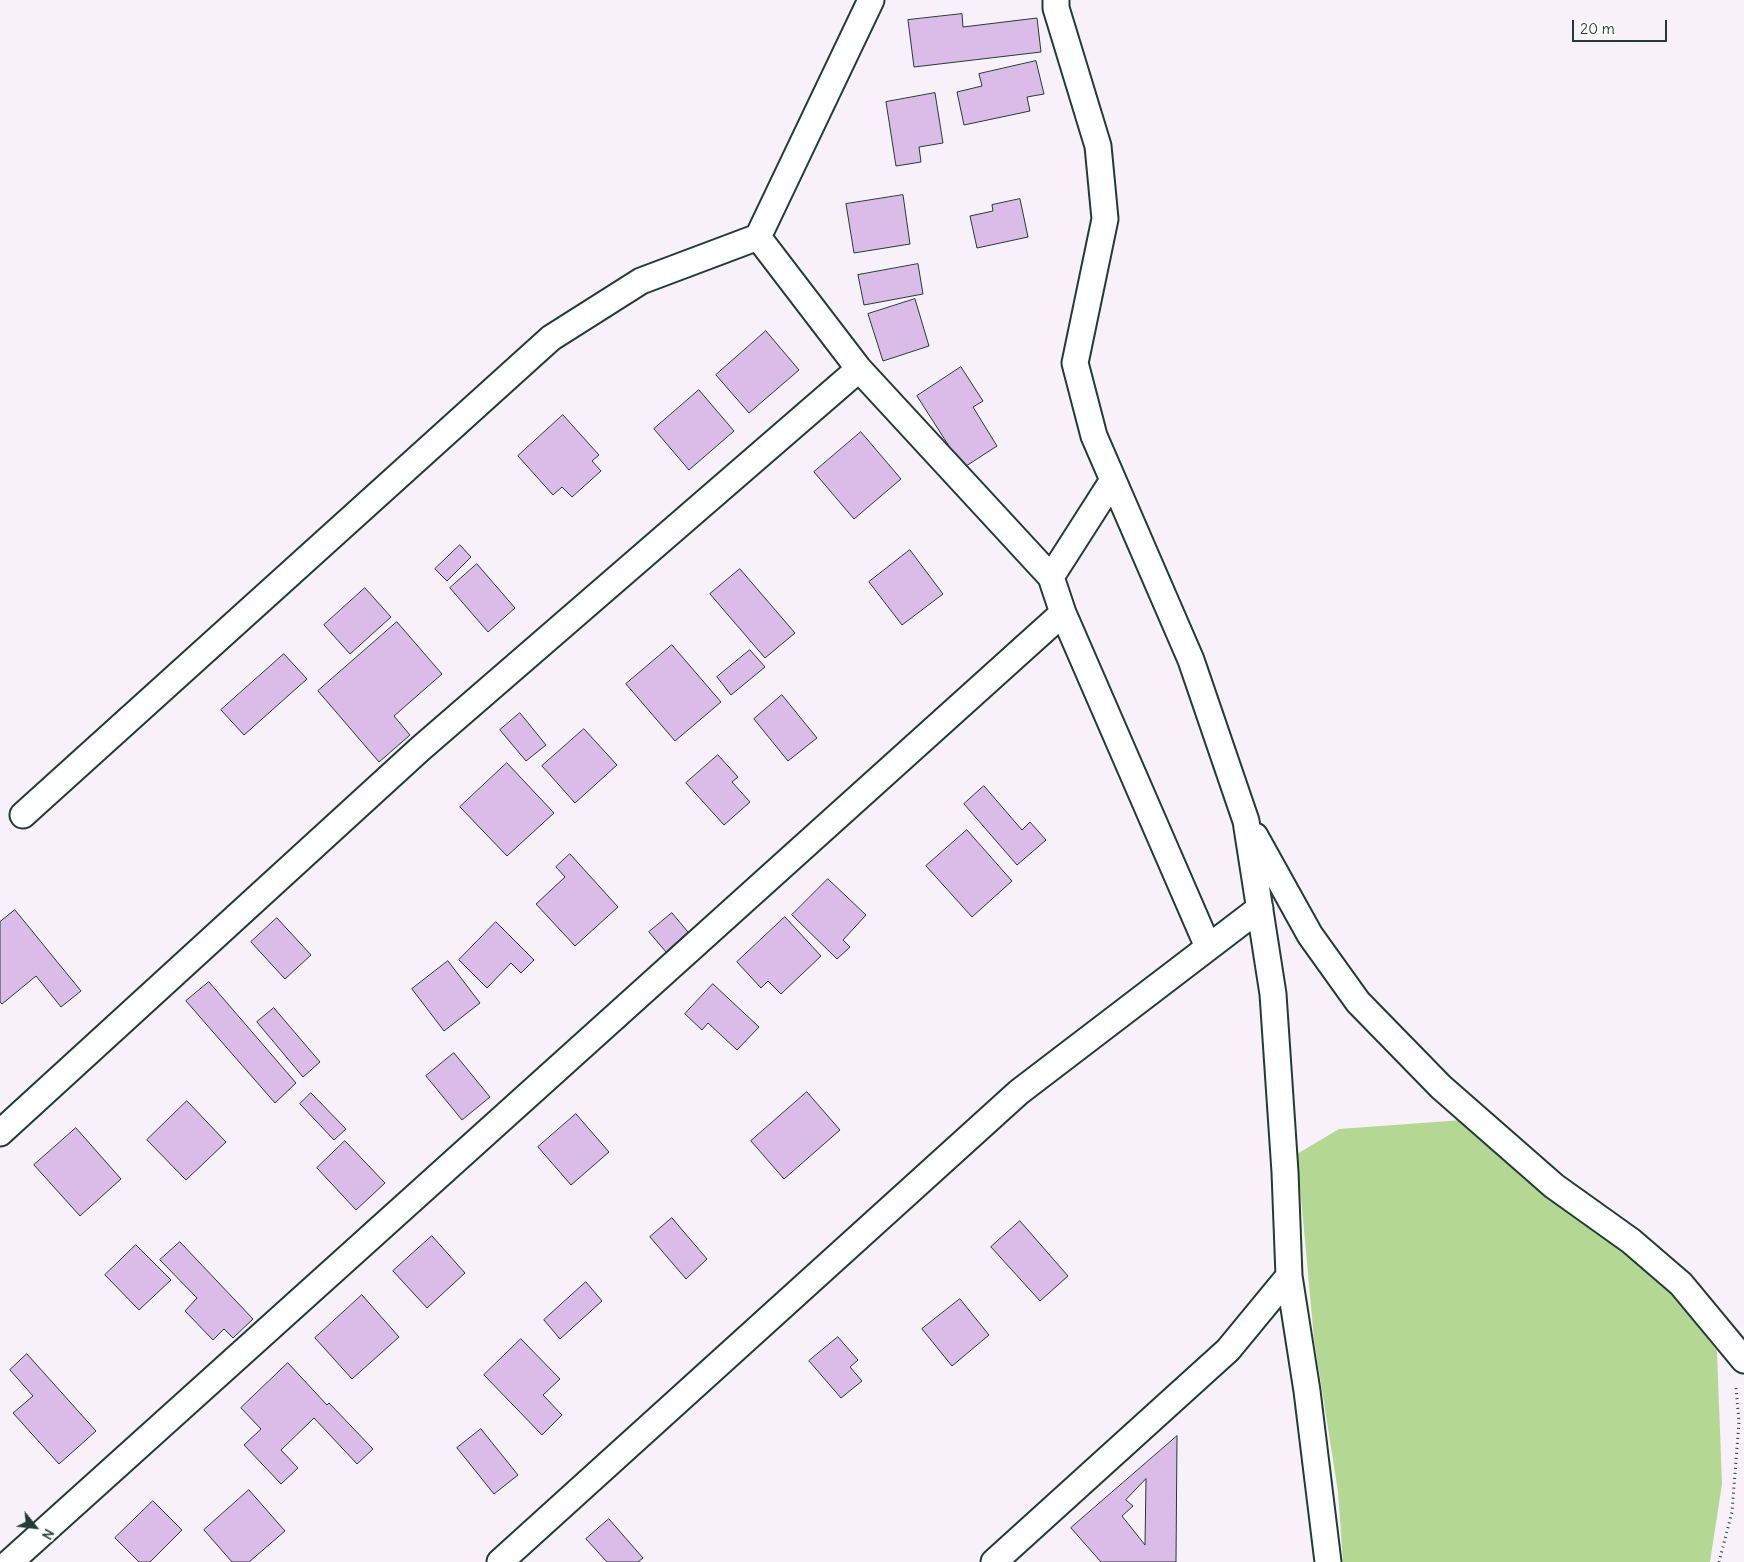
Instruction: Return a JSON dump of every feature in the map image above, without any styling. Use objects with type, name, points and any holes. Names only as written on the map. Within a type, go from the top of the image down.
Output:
[{"type":"street","points":[[23,815],[551,338],[641,281],[758,237],[871,0]]},
{"type":"street","points":[[1056,0],[1056,8],[1098,146],[1105,219],[1075,363],[1094,436],[1191,660],[1246,821],[1273,994],[1285,1172],[1289,1276],[1307,1391],[1328,1562]]},
{"type":"street","points":[[758,237],[859,369],[1051,577],[1063,613],[1208,947]]},
{"type":"street","points":[[0,1133],[420,749],[859,369]]},
{"type":"street","points":[[1051,577],[1113,480]]},
{"type":"street","points":[[10,1562],[1063,613]]},
{"type":"street","points":[[1246,821],[1310,935],[1358,1002],[1441,1087],[1554,1186],[1631,1242],[1680,1284],[1738,1353]]},
{"type":"street","points":[[500,1562],[1019,1092],[1260,908]]},
{"type":"street","points":[[994,1562],[1228,1350],[1289,1276]]},
{"type":"path","points":[[1719,1562],[1732,1512],[1739,1422],[1738,1353]]},
{"type":"green space","points":[[1463,1120],[1569,1213],[1652,1269],[1717,1351],[1722,1484],[1710,1562],[1343,1562],[1338,1492],[1314,1339],[1297,1154],[1339,1129]]},
{"type":"building","points":[[962,14],[963,27],[1037,18],[1041,52],[914,67],[908,20]]},
{"type":"building","points":[[1036,61],[1044,94],[1027,97],[1030,111],[964,125],[957,92],[982,86],[979,74]]},
{"type":"building","points":[[935,93],[943,143],[919,147],[921,162],[896,166],[886,102]]},
{"type":"building","points":[[903,195],[910,244],[854,253],[846,204]]},
{"type":"building","points":[[1020,199],[1028,237],[977,248],[970,216],[993,211],[992,205]]},
{"type":"building","points":[[918,264],[923,294],[864,305],[858,275]]},
{"type":"building","points":[[915,299],[929,346],[883,361],[868,314]]},
{"type":"building","points":[[766,331],[799,370],[749,413],[716,375]]},
{"type":"building","points":[[961,367],[983,401],[973,407],[997,446],[963,468],[917,396]]},
{"type":"building","points":[[699,390],[734,431],[689,470],[654,429]]},
{"type":"building","points":[[563,415],[599,455],[592,461],[601,471],[572,497],[562,487],[553,495],[518,456]]},
{"type":"building","points":[[861,432],[901,479],[854,519],[814,472]]},
{"type":"building","points":[[460,545],[471,557],[447,581],[435,569]]},
{"type":"building","points":[[910,550],[943,594],[902,625],[869,582]]},
{"type":"building","points":[[477,564],[515,608],[488,632],[450,588]]},
{"type":"building","points":[[740,569],[795,633],[765,658],[710,594]]},
{"type":"building","points":[[365,588],[391,617],[350,654],[324,625]]},
{"type":"building","points":[[397,622],[442,674],[394,716],[410,735],[379,762],[318,691]]},
{"type":"building","points":[[672,645],[721,702],[675,741],[626,684]]},
{"type":"building","points":[[750,650],[765,667],[731,695],[717,677]]},
{"type":"building","points":[[284,654],[307,679],[244,735],[221,710]]},
{"type":"building","points":[[782,695],[817,738],[788,761],[754,719]]},
{"type":"building","points":[[520,713],[546,745],[526,761],[500,730]]},
{"type":"building","points":[[584,729],[617,765],[575,803],[542,766]]},
{"type":"building","points":[[718,755],[738,777],[732,782],[750,802],[724,825],[686,783]]},
{"type":"building","points":[[507,763],[554,813],[507,856],[460,807]]},
{"type":"building","points":[[984,786],[1022,830],[1030,822],[1046,840],[1017,865],[964,804]]},
{"type":"building","points":[[967,830],[1012,881],[972,917],[926,866]]},
{"type":"building","points":[[570,854],[618,907],[575,946],[536,904],[565,877],[556,867]]},
{"type":"building","points":[[828,879],[866,915],[843,940],[850,947],[837,959],[792,915]]},
{"type":"building","points":[[15,910],[81,991],[61,1007],[36,976],[2,1004],[0,1002],[0,922]]},
{"type":"building","points":[[672,913],[688,932],[666,952],[649,932]]},
{"type":"building","points":[[785,917],[821,956],[781,994],[768,981],[761,988],[737,962]]},
{"type":"building","points":[[277,918],[311,955],[285,979],[251,942]]},
{"type":"building","points":[[496,922],[534,960],[521,973],[511,963],[487,988],[459,960]]},
{"type":"building","points":[[448,961],[480,1003],[444,1031],[412,989]]},
{"type":"building","points":[[209,982],[296,1083],[275,1103],[186,1001]]},
{"type":"building","points":[[713,984],[759,1027],[737,1050],[708,1023],[702,1030],[685,1014]]},
{"type":"building","points":[[274,1008],[320,1062],[303,1077],[257,1022]]},
{"type":"building","points":[[454,1053],[490,1097],[462,1120],[426,1076]]},
{"type":"building","points":[[807,1092],[840,1130],[784,1179],[751,1141]]},
{"type":"building","points":[[311,1093],[346,1129],[334,1140],[300,1104]]},
{"type":"building","points":[[187,1101],[226,1142],[186,1180],[147,1140]]},
{"type":"building","points":[[576,1114],[609,1152],[571,1185],[538,1147]]},
{"type":"building","points":[[76,1128],[121,1179],[80,1216],[34,1165]]},
{"type":"building","points":[[345,1141],[385,1183],[356,1210],[317,1168]]},
{"type":"building","points":[[672,1218],[707,1259],[686,1279],[650,1237]]},
{"type":"building","points":[[1020,1221],[1068,1276],[1040,1301],[991,1247]]},
{"type":"building","points":[[432,1236],[465,1273],[427,1308],[393,1271]]},
{"type":"building","points":[[180,1242],[253,1319],[233,1338],[224,1329],[213,1340],[185,1311],[197,1298],[160,1260]]},
{"type":"building","points":[[136,1245],[171,1280],[139,1310],[105,1275]]},
{"type":"building","points":[[586,1282],[602,1301],[560,1339],[544,1320]]},
{"type":"building","points":[[362,1295],[399,1337],[352,1379],[315,1338]]},
{"type":"building","points":[[960,1299],[989,1335],[952,1366],[922,1329]]},
{"type":"building","points":[[838,1337],[858,1360],[850,1367],[862,1381],[841,1398],[809,1361]]},
{"type":"building","points":[[521,1339],[560,1379],[543,1395],[562,1415],[542,1435],[484,1375]]},
{"type":"building","points":[[27,1354],[96,1431],[59,1464],[13,1413],[33,1396],[10,1370]]},
{"type":"building","points":[[288,1363],[327,1405],[329,1403],[373,1449],[357,1464],[314,1418],[281,1450],[298,1468],[281,1484],[244,1445],[261,1429],[241,1408]]},
{"type":"building","points":[[481,1429],[518,1475],[494,1494],[457,1448]]},
{"type":"building","points":[[1177,1436],[1176,1562],[1101,1562],[1071,1528]],"holes":[[[1146,1479],[1145,1545],[1122,1516],[1133,1506],[1126,1500]]]},
{"type":"building","points":[[249,1490],[285,1531],[249,1562],[232,1562],[204,1530]]},
{"type":"building","points":[[153,1501],[182,1530],[150,1562],[139,1562],[115,1538]]},
{"type":"building","points":[[609,1519],[643,1558],[638,1562],[607,1562],[586,1539]]}]
